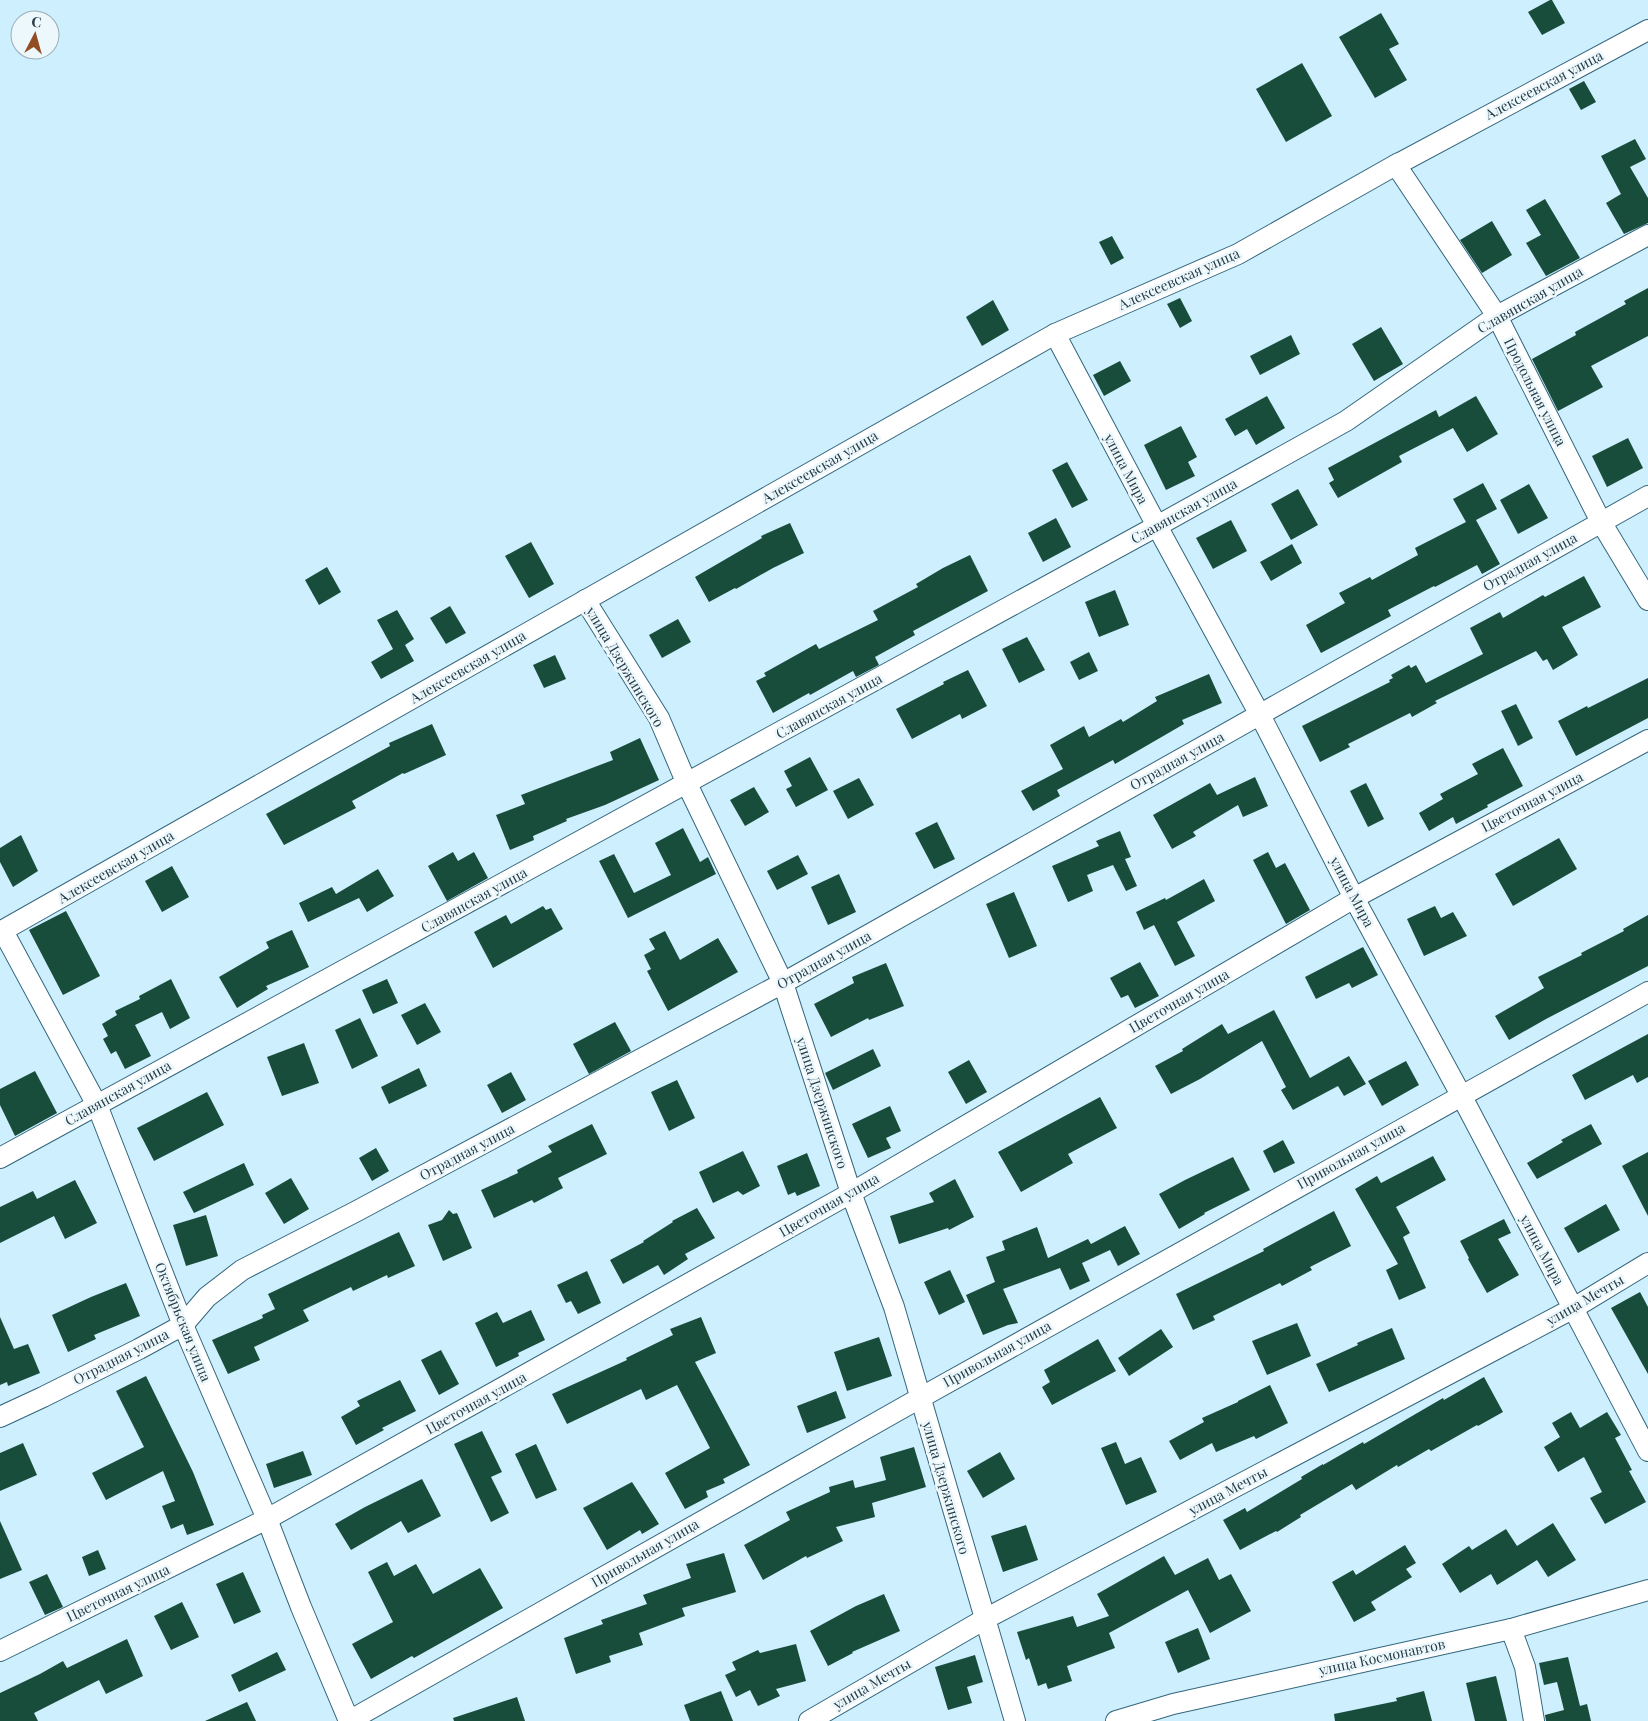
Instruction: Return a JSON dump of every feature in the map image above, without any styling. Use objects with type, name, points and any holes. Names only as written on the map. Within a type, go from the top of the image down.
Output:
[{"type":"street","name":"Алексеевская улица","points":[[1,931],[1054,334],[1238,254],[1398,163],[1396,165],[1648,30]]},
{"type":"street","name":"Продольная улица","points":[[1396,165],[1497,316],[1601,522],[1648,600]]},
{"type":"street","name":"Славянская улица","points":[[0,1158],[687,784],[1346,421],[1497,316],[1648,235]]},
{"type":"street","name":"улица Мира","points":[[1054,334],[1260,714],[1354,898],[1461,1095],[1648,1451]]},
{"type":"street","name":"Отрадная улица","points":[[0,1416],[43,1397],[183,1325],[207,1297],[242,1270],[783,983],[1648,496]]},
{"type":"street","name":"улица Дзержинского","points":[[585,600],[659,718],[687,784],[783,983],[851,1193],[894,1307],[1015,1721]]},
{"type":"street","name":"Цветочная улица","points":[[0,1651],[267,1519],[851,1193],[1354,898],[1648,740]]},
{"type":"street","name":"Октябрьская улица","points":[[1,931],[97,1105],[183,1325],[267,1519],[301,1607],[349,1721]]},
{"type":"street","name":"Привольная улица","points":[[349,1721],[920,1398],[1648,992]]},
{"type":"street","name":"улица Мечты","points":[[809,1721],[985,1619],[1572,1309],[1648,1263]]},
{"type":"street","name":"улица Космонавтов","points":[[1116,1721],[1173,1704],[1511,1629],[1648,1590]]},
{"type":"street","points":[[1511,1629],[1525,1667],[1534,1721]]},
{"type":"building","points":[[1552,0],[1565,23],[1542,35],[1528,12]]},
{"type":"building","points":[[1381,13],[1399,44],[1389,49],[1407,80],[1375,98],[1339,37]]},
{"type":"building","points":[[1302,63],[1332,116],[1286,142],[1256,89]]},
{"type":"building","points":[[1584,81],[1596,102],[1581,110],[1569,89]]},
{"type":"building","points":[[1635,139],[1646,159],[1630,167],[1648,198],[1648,223],[1624,234],[1606,203],[1621,194],[1601,156]]},
{"type":"building","points":[[1545,199],[1580,258],[1546,276],[1526,243],[1541,235],[1526,210]]},
{"type":"building","points":[[1492,221],[1512,255],[1482,273],[1460,240]]},
{"type":"building","points":[[1112,236],[1124,258],[1111,265],[1099,242]]},
{"type":"building","points":[[1648,288],[1648,336],[1591,366],[1603,387],[1558,411],[1532,359],[1576,335],[1575,332],[1626,304],[1624,301]]},
{"type":"building","points":[[1180,298],[1192,321],[1180,328],[1167,304]]},
{"type":"building","points":[[993,300],[1009,330],[982,346],[966,317]]},
{"type":"building","points":[[1381,327],[1403,364],[1374,381],[1352,344]]},
{"type":"building","points":[[1291,335],[1300,354],[1260,375],[1250,356]]},
{"type":"building","points":[[1120,361],[1131,381],[1104,396],[1093,375]]},
{"type":"building","points":[[1267,396],[1285,428],[1256,445],[1247,429],[1235,436],[1225,419]]},
{"type":"building","points":[[1476,396],[1498,434],[1467,452],[1453,428],[1399,456],[1402,462],[1338,498],[1329,483],[1334,480],[1328,468],[1436,410],[1439,417]]},
{"type":"building","points":[[1181,426],[1197,457],[1188,462],[1195,476],[1166,490],[1144,445]]},
{"type":"building","points":[[1628,438],[1643,468],[1607,487],[1592,456]]},
{"type":"building","points":[[1067,462],[1088,500],[1072,508],[1052,470]]},
{"type":"building","points":[[1483,483],[1497,509],[1476,520],[1500,564],[1482,574],[1477,565],[1434,586],[1388,610],[1391,616],[1321,653],[1306,625],[1345,603],[1339,593],[1370,577],[1372,580],[1418,555],[1415,548],[1466,522],[1453,499]]},
{"type":"building","points":[[1529,484],[1548,518],[1518,534],[1500,500]]},
{"type":"building","points":[[1298,489],[1318,525],[1291,540],[1271,504]]},
{"type":"building","points":[[1056,518],[1071,547],[1043,562],[1028,533]]},
{"type":"building","points":[[1231,520],[1247,551],[1213,569],[1196,538]]},
{"type":"building","points":[[790,523],[804,553],[709,602],[695,577],[762,538],[761,536]]},
{"type":"building","points":[[531,542],[554,584],[529,598],[505,556]]},
{"type":"building","points":[[1292,544],[1302,563],[1271,581],[1260,562]]},
{"type":"building","points":[[970,555],[988,591],[913,631],[915,635],[875,657],[879,665],[856,677],[853,671],[773,713],[756,681],[766,676],[764,673],[816,644],[819,649],[878,620],[873,611],[918,587],[916,584],[943,568]]},
{"type":"building","points":[[327,567],[341,592],[319,605],[305,580]]},
{"type":"building","points":[[1584,576],[1601,607],[1562,627],[1578,655],[1553,670],[1547,659],[1543,661],[1536,651],[1435,701],[1437,703],[1412,717],[1410,713],[1348,744],[1350,747],[1320,762],[1302,726],[1390,682],[1389,680],[1393,678],[1391,675],[1409,665],[1411,668],[1416,665],[1426,683],[1483,654],[1470,628],[1500,612],[1503,618],[1543,595],[1545,597]]},
{"type":"building","points":[[1115,590],[1129,625],[1099,637],[1085,602]]},
{"type":"building","points":[[450,606],[466,633],[446,644],[430,618]]},
{"type":"building","points":[[397,610],[414,639],[405,645],[414,661],[381,679],[371,662],[393,649],[377,620]]},
{"type":"building","points":[[678,619],[691,642],[662,658],[649,635]]},
{"type":"building","points":[[1027,637],[1045,670],[1019,683],[1002,649]]},
{"type":"building","points":[[1089,652],[1098,671],[1079,680],[1070,662]]},
{"type":"building","points":[[555,655],[566,679],[544,688],[533,665]]},
{"type":"building","points":[[968,670],[987,706],[962,719],[960,714],[912,739],[896,709]]},
{"type":"building","points":[[1209,674],[1222,703],[1182,720],[1184,724],[1115,764],[1113,760],[1057,790],[1060,796],[1033,811],[1021,791],[1063,769],[1050,745],[1084,726],[1089,737],[1121,719],[1123,722],[1157,701],[1155,697]]},
{"type":"building","points":[[1648,678],[1648,718],[1576,756],[1558,721]]},
{"type":"building","points":[[1516,704],[1533,738],[1518,746],[1501,711]]},
{"type":"building","points":[[432,724],[446,755],[403,773],[352,801],[356,808],[284,845],[266,814],[390,746],[389,743]]},
{"type":"building","points":[[640,738],[659,780],[605,805],[566,819],[567,821],[533,836],[534,840],[510,850],[496,815],[525,804],[521,795],[613,760],[610,752]]},
{"type":"building","points":[[1503,748],[1523,786],[1456,824],[1453,817],[1429,831],[1419,813],[1443,799],[1440,794],[1478,774],[1472,764]]},
{"type":"building","points":[[810,757],[828,790],[796,807],[786,789],[792,786],[784,771]]},
{"type":"building","points":[[1255,777],[1268,806],[1243,817],[1238,805],[1193,832],[1196,836],[1172,849],[1153,815],[1210,783],[1217,795]]},
{"type":"building","points":[[859,778],[874,805],[848,819],[833,791]]},
{"type":"building","points":[[1366,783],[1384,819],[1368,827],[1350,791]]},
{"type":"building","points":[[754,787],[769,812],[745,826],[730,800]]},
{"type":"building","points":[[937,822],[955,859],[934,869],[915,833]]},
{"type":"building","points":[[683,828],[700,862],[708,857],[716,874],[628,918],[599,861],[614,854],[634,893],[671,875],[655,843]]},
{"type":"building","points":[[1120,831],[1131,857],[1125,859],[1137,886],[1126,891],[1113,865],[1087,875],[1093,891],[1068,902],[1052,866],[1099,846],[1096,841]]},
{"type":"building","points":[[21,835],[38,871],[13,887],[0,862],[0,848]]},
{"type":"building","points":[[1559,838],[1577,869],[1513,906],[1495,874]]},
{"type":"building","points":[[453,852],[458,861],[474,852],[488,878],[447,901],[428,866]]},
{"type":"building","points":[[1268,852],[1276,868],[1285,863],[1310,910],[1286,924],[1253,860]]},
{"type":"building","points":[[798,855],[808,874],[777,890],[767,871]]},
{"type":"building","points":[[172,866],[189,897],[162,912],[145,881]]},
{"type":"building","points":[[378,869],[394,896],[367,912],[359,898],[308,922],[299,903],[332,887],[336,894]]},
{"type":"building","points":[[839,874],[856,912],[828,925],[811,887]]},
{"type":"building","points":[[1204,879],[1215,901],[1177,922],[1195,956],[1175,966],[1154,925],[1144,930],[1136,912],[1165,898],[1166,900]]},
{"type":"building","points":[[1014,892],[1037,946],[1009,958],[986,904]]},
{"type":"building","points":[[543,906],[546,910],[551,908],[563,929],[493,968],[474,932],[506,915],[511,924]]},
{"type":"building","points":[[1435,906],[1441,918],[1453,912],[1467,936],[1424,956],[1407,919]]},
{"type":"building","points":[[66,911],[100,976],[63,995],[29,930]]},
{"type":"building","points":[[1648,915],[1648,966],[1509,1040],[1495,1016],[1544,988],[1538,977],[1582,955],[1581,953],[1624,931],[1623,929]]},
{"type":"building","points":[[292,930],[309,967],[266,986],[268,989],[237,1008],[219,977],[269,948],[266,942]]},
{"type":"building","points":[[665,931],[680,960],[718,938],[738,972],[668,1011],[647,971],[651,969],[644,955],[655,949],[649,939]]},
{"type":"building","points":[[1363,947],[1378,975],[1352,988],[1349,983],[1316,999],[1305,977]]},
{"type":"building","points":[[1140,962],[1159,996],[1135,1008],[1128,995],[1121,998],[1110,978]]},
{"type":"building","points":[[886,963],[904,1006],[869,1020],[868,1018],[831,1037],[814,1004],[854,983],[852,977]]},
{"type":"building","points":[[171,979],[190,1018],[170,1029],[162,1012],[135,1025],[151,1056],[125,1069],[116,1051],[111,1054],[103,1039],[108,1036],[102,1024],[117,1015],[115,1011],[140,999],[139,996]]},
{"type":"building","points":[[387,979],[398,1003],[373,1014],[362,990]]},
{"type":"building","points":[[425,1003],[441,1032],[417,1045],[401,1015]]},
{"type":"building","points":[[1274,1010],[1310,1078],[1349,1056],[1366,1084],[1344,1096],[1338,1086],[1293,1110],[1281,1090],[1286,1087],[1262,1041],[1200,1079],[1171,1094],[1155,1066],[1183,1051],[1182,1049],[1222,1024],[1228,1034]]},
{"type":"building","points":[[360,1018],[378,1056],[352,1069],[335,1030]]},
{"type":"building","points":[[615,1022],[631,1051],[589,1074],[573,1044]]},
{"type":"building","points":[[1648,1034],[1648,1077],[1637,1083],[1633,1075],[1585,1100],[1572,1075]]},
{"type":"building","points":[[304,1043],[319,1083],[282,1096],[267,1057]]},
{"type":"building","points":[[873,1049],[881,1066],[833,1090],[825,1073]]},
{"type":"building","points":[[969,1060],[987,1092],[966,1104],[948,1072]]},
{"type":"building","points":[[1406,1061],[1419,1085],[1382,1106],[1368,1081]]},
{"type":"building","points":[[419,1068],[427,1086],[389,1104],[381,1087]]},
{"type":"building","points":[[35,1071],[57,1113],[15,1136],[0,1105],[0,1089]]},
{"type":"building","points":[[511,1072],[526,1100],[502,1113],[487,1085]]},
{"type":"building","points":[[677,1080],[695,1118],[669,1131],[651,1092]]},
{"type":"building","points":[[207,1092],[224,1125],[154,1161],[137,1128]]},
{"type":"building","points":[[1100,1097],[1117,1128],[1068,1154],[1073,1163],[1021,1192],[998,1152]]},
{"type":"building","points":[[890,1106],[901,1131],[886,1138],[891,1148],[868,1158],[852,1124]]},
{"type":"building","points":[[592,1124],[607,1154],[558,1178],[563,1188],[534,1203],[532,1200],[494,1218],[481,1190],[518,1173],[517,1170],[552,1152],[548,1146]]},
{"type":"building","points":[[1591,1124],[1602,1144],[1537,1179],[1527,1163],[1563,1142],[1561,1140]]},
{"type":"building","points":[[1283,1140],[1295,1163],[1274,1173],[1263,1151]]},
{"type":"building","points":[[376,1148],[389,1171],[372,1181],[359,1158]]},
{"type":"building","points":[[743,1151],[760,1186],[743,1195],[738,1191],[713,1203],[699,1172]]},
{"type":"building","points":[[1648,1152],[1648,1216],[1622,1166]]},
{"type":"building","points":[[807,1153],[820,1186],[797,1196],[795,1192],[788,1195],[777,1166]]},
{"type":"building","points":[[1433,1156],[1446,1180],[1396,1207],[1410,1233],[1403,1237],[1426,1288],[1399,1300],[1386,1270],[1398,1264],[1355,1189],[1377,1176],[1381,1183]]},
{"type":"building","points":[[1233,1157],[1250,1190],[1204,1213],[1179,1229],[1159,1194]]},
{"type":"building","points":[[244,1163],[254,1185],[194,1213],[183,1192]]},
{"type":"building","points":[[291,1178],[309,1209],[284,1224],[265,1193]]},
{"type":"building","points":[[955,1179],[974,1217],[949,1230],[948,1228],[899,1244],[890,1216],[934,1202],[929,1193]]},
{"type":"building","points":[[75,1180],[97,1223],[65,1239],[54,1216],[0,1243],[0,1207],[33,1191],[37,1199]]},
{"type":"building","points":[[1606,1204],[1620,1230],[1578,1253],[1564,1228]]},
{"type":"building","points":[[697,1208],[715,1238],[685,1254],[688,1259],[664,1275],[658,1265],[623,1284],[610,1260],[644,1242],[672,1221]]},
{"type":"building","points":[[449,1210],[453,1214],[457,1213],[472,1248],[443,1261],[428,1225],[442,1220]]},
{"type":"building","points":[[1334,1211],[1351,1246],[1310,1267],[1312,1270],[1282,1286],[1280,1283],[1213,1316],[1215,1320],[1193,1330],[1176,1294],[1264,1251],[1263,1249]]},
{"type":"building","points":[[206,1215],[218,1256],[186,1266],[173,1225]]},
{"type":"building","points":[[1504,1219],[1511,1233],[1498,1239],[1519,1275],[1487,1293],[1460,1241]]},
{"type":"building","points":[[1125,1226],[1140,1254],[1118,1266],[1110,1250],[1082,1263],[1090,1281],[1070,1290],[1060,1268],[1003,1289],[1018,1323],[983,1335],[966,1295],[995,1282],[986,1257],[1005,1250],[1002,1241],[1037,1227],[1048,1258],[1088,1239],[1091,1244]]},
{"type":"building","points":[[399,1232],[415,1266],[388,1278],[387,1275],[353,1291],[351,1287],[303,1310],[309,1321],[254,1347],[260,1360],[228,1374],[212,1340],[263,1318],[262,1315],[275,1309],[268,1294]]},
{"type":"building","points":[[950,1270],[965,1302],[939,1315],[924,1282]]},
{"type":"building","points":[[587,1271],[601,1303],[578,1314],[571,1301],[566,1303],[557,1285]]},
{"type":"building","points":[[126,1283],[140,1316],[94,1335],[96,1339],[68,1352],[52,1315]]},
{"type":"building","points":[[1640,1292],[1648,1307],[1648,1374],[1611,1308]]},
{"type":"building","points":[[531,1310],[545,1340],[518,1353],[519,1356],[496,1367],[475,1323],[497,1312],[503,1323]]},
{"type":"building","points":[[0,1317],[14,1349],[28,1344],[40,1373],[8,1386],[7,1382],[0,1385]]},
{"type":"building","points":[[701,1317],[716,1353],[695,1362],[750,1465],[723,1479],[725,1483],[706,1491],[708,1497],[685,1509],[665,1473],[710,1448],[677,1385],[646,1400],[641,1389],[567,1424],[552,1394],[627,1360],[626,1358],[673,1335],[670,1329]]},
{"type":"building","points":[[1297,1323],[1311,1356],[1267,1375],[1252,1341]]},
{"type":"building","points":[[1392,1328],[1405,1359],[1329,1392],[1316,1364]]},
{"type":"building","points":[[1161,1329],[1173,1347],[1129,1376],[1118,1358]]},
{"type":"building","points":[[879,1337],[892,1376],[847,1391],[834,1352]]},
{"type":"building","points":[[1098,1339],[1116,1371],[1052,1405],[1042,1387],[1050,1382],[1044,1370]]},
{"type":"building","points":[[441,1350],[459,1384],[439,1395],[421,1360]]},
{"type":"building","points":[[146,1376],[193,1472],[214,1525],[187,1535],[183,1524],[171,1529],[162,1506],[175,1501],[163,1471],[106,1500],[92,1473],[144,1447],[116,1391]]},
{"type":"building","points":[[1484,1377],[1503,1412],[1431,1451],[1429,1449],[1398,1467],[1397,1465],[1356,1490],[1352,1484],[1300,1515],[1301,1517],[1277,1532],[1240,1550],[1223,1520],[1245,1508],[1247,1512],[1323,1464],[1363,1442],[1364,1444],[1443,1398],[1444,1400]]},
{"type":"building","points":[[400,1380],[416,1411],[382,1428],[384,1430],[356,1445],[341,1417],[360,1406],[357,1401]]},
{"type":"building","points":[[1270,1385],[1288,1423],[1256,1439],[1254,1436],[1216,1452],[1212,1443],[1180,1460],[1169,1441],[1204,1422],[1202,1418]]},
{"type":"building","points":[[836,1391],[846,1418],[807,1433],[797,1406]]},
{"type":"building","points":[[1571,1412],[1580,1428],[1607,1412],[1621,1435],[1615,1438],[1632,1470],[1629,1471],[1646,1502],[1605,1524],[1590,1498],[1602,1492],[1584,1457],[1558,1472],[1544,1447],[1560,1437],[1552,1423]]},
{"type":"building","points":[[482,1431],[502,1472],[491,1477],[509,1513],[491,1522],[454,1444]]},
{"type":"building","points":[[1116,1442],[1125,1464],[1141,1457],[1157,1492],[1126,1505],[1101,1448]]},
{"type":"building","points":[[23,1443],[37,1475],[0,1491],[0,1453]]},
{"type":"building","points":[[536,1444],[557,1490],[536,1499],[515,1454]]},
{"type":"building","points":[[914,1447],[926,1487],[872,1503],[875,1517],[836,1527],[843,1541],[807,1558],[806,1556],[763,1580],[744,1545],[790,1520],[786,1512],[830,1492],[829,1487],[853,1480],[855,1488],[886,1480],[880,1457]]},
{"type":"building","points":[[303,1451],[312,1475],[274,1488],[266,1464]]},
{"type":"building","points":[[1000,1452],[1015,1479],[983,1498],[967,1471]]},
{"type":"building","points":[[422,1479],[441,1516],[408,1533],[401,1521],[351,1550],[335,1524]]},
{"type":"building","points":[[632,1482],[659,1524],[642,1534],[640,1530],[607,1550],[583,1508]]},
{"type":"building","points":[[0,1521],[22,1570],[0,1579]]},
{"type":"building","points":[[1553,1523],[1576,1560],[1548,1577],[1537,1560],[1497,1585],[1491,1574],[1460,1593],[1442,1564],[1469,1546],[1472,1550],[1506,1529],[1517,1546]]},
{"type":"building","points":[[1026,1525],[1038,1560],[1003,1572],[991,1536]]},
{"type":"building","points":[[1405,1545],[1416,1563],[1406,1569],[1412,1577],[1371,1602],[1376,1610],[1354,1622],[1332,1582],[1353,1570],[1356,1575]]},
{"type":"building","points":[[98,1550],[106,1569],[89,1576],[82,1557]]},
{"type":"building","points":[[724,1553],[736,1592],[682,1608],[685,1616],[639,1633],[643,1645],[609,1656],[611,1662],[576,1674],[564,1638],[603,1624],[601,1620],[647,1604],[643,1595],[691,1578],[686,1564]]},
{"type":"building","points":[[1164,1556],[1175,1575],[1208,1558],[1219,1580],[1231,1574],[1251,1611],[1210,1633],[1188,1590],[1109,1633],[1115,1648],[1067,1666],[1072,1681],[1048,1689],[1046,1683],[1038,1686],[1029,1658],[1026,1660],[1017,1632],[1073,1616],[1077,1627],[1109,1616],[1097,1594]]},
{"type":"building","points":[[387,1562],[394,1576],[416,1564],[433,1594],[480,1568],[503,1608],[414,1658],[412,1656],[371,1679],[352,1644],[393,1622],[368,1572]]},
{"type":"building","points":[[243,1572],[261,1612],[234,1624],[216,1584]]},
{"type":"building","points":[[47,1574],[63,1607],[45,1615],[29,1582]]},
{"type":"building","points":[[884,1594],[900,1631],[852,1652],[828,1666],[810,1631],[856,1606]]},
{"type":"building","points":[[182,1602],[199,1637],[171,1650],[154,1616]]},
{"type":"building","points":[[1198,1628],[1210,1659],[1178,1673],[1165,1642]]},
{"type":"building","points":[[127,1639],[143,1676],[106,1694],[99,1680],[34,1713],[38,1721],[0,1721],[0,1693],[63,1661],[67,1668]]},
{"type":"building","points":[[796,1644],[806,1681],[776,1689],[780,1696],[758,1706],[750,1690],[736,1697],[725,1675],[736,1670],[732,1662],[758,1650],[760,1653]]},
{"type":"building","points":[[277,1652],[286,1670],[239,1692],[231,1675]]},
{"type":"building","points":[[975,1655],[983,1682],[967,1687],[972,1703],[948,1710],[935,1667]]},
{"type":"building","points":[[1568,1657],[1580,1706],[1587,1704],[1591,1721],[1546,1721],[1545,1715],[1564,1710],[1557,1682],[1544,1685],[1539,1663]]},
{"type":"building","points":[[1496,1676],[1507,1721],[1475,1721],[1466,1683]]},
{"type":"building","points":[[721,1691],[733,1721],[690,1721],[684,1705]]},
{"type":"building","points":[[1424,1691],[1432,1721],[1335,1721],[1334,1714],[1397,1701],[1396,1698]]},
{"type":"building","points":[[517,1697],[525,1721],[454,1721],[453,1718]]},
{"type":"building","points":[[247,1702],[256,1721],[205,1721]]}]
